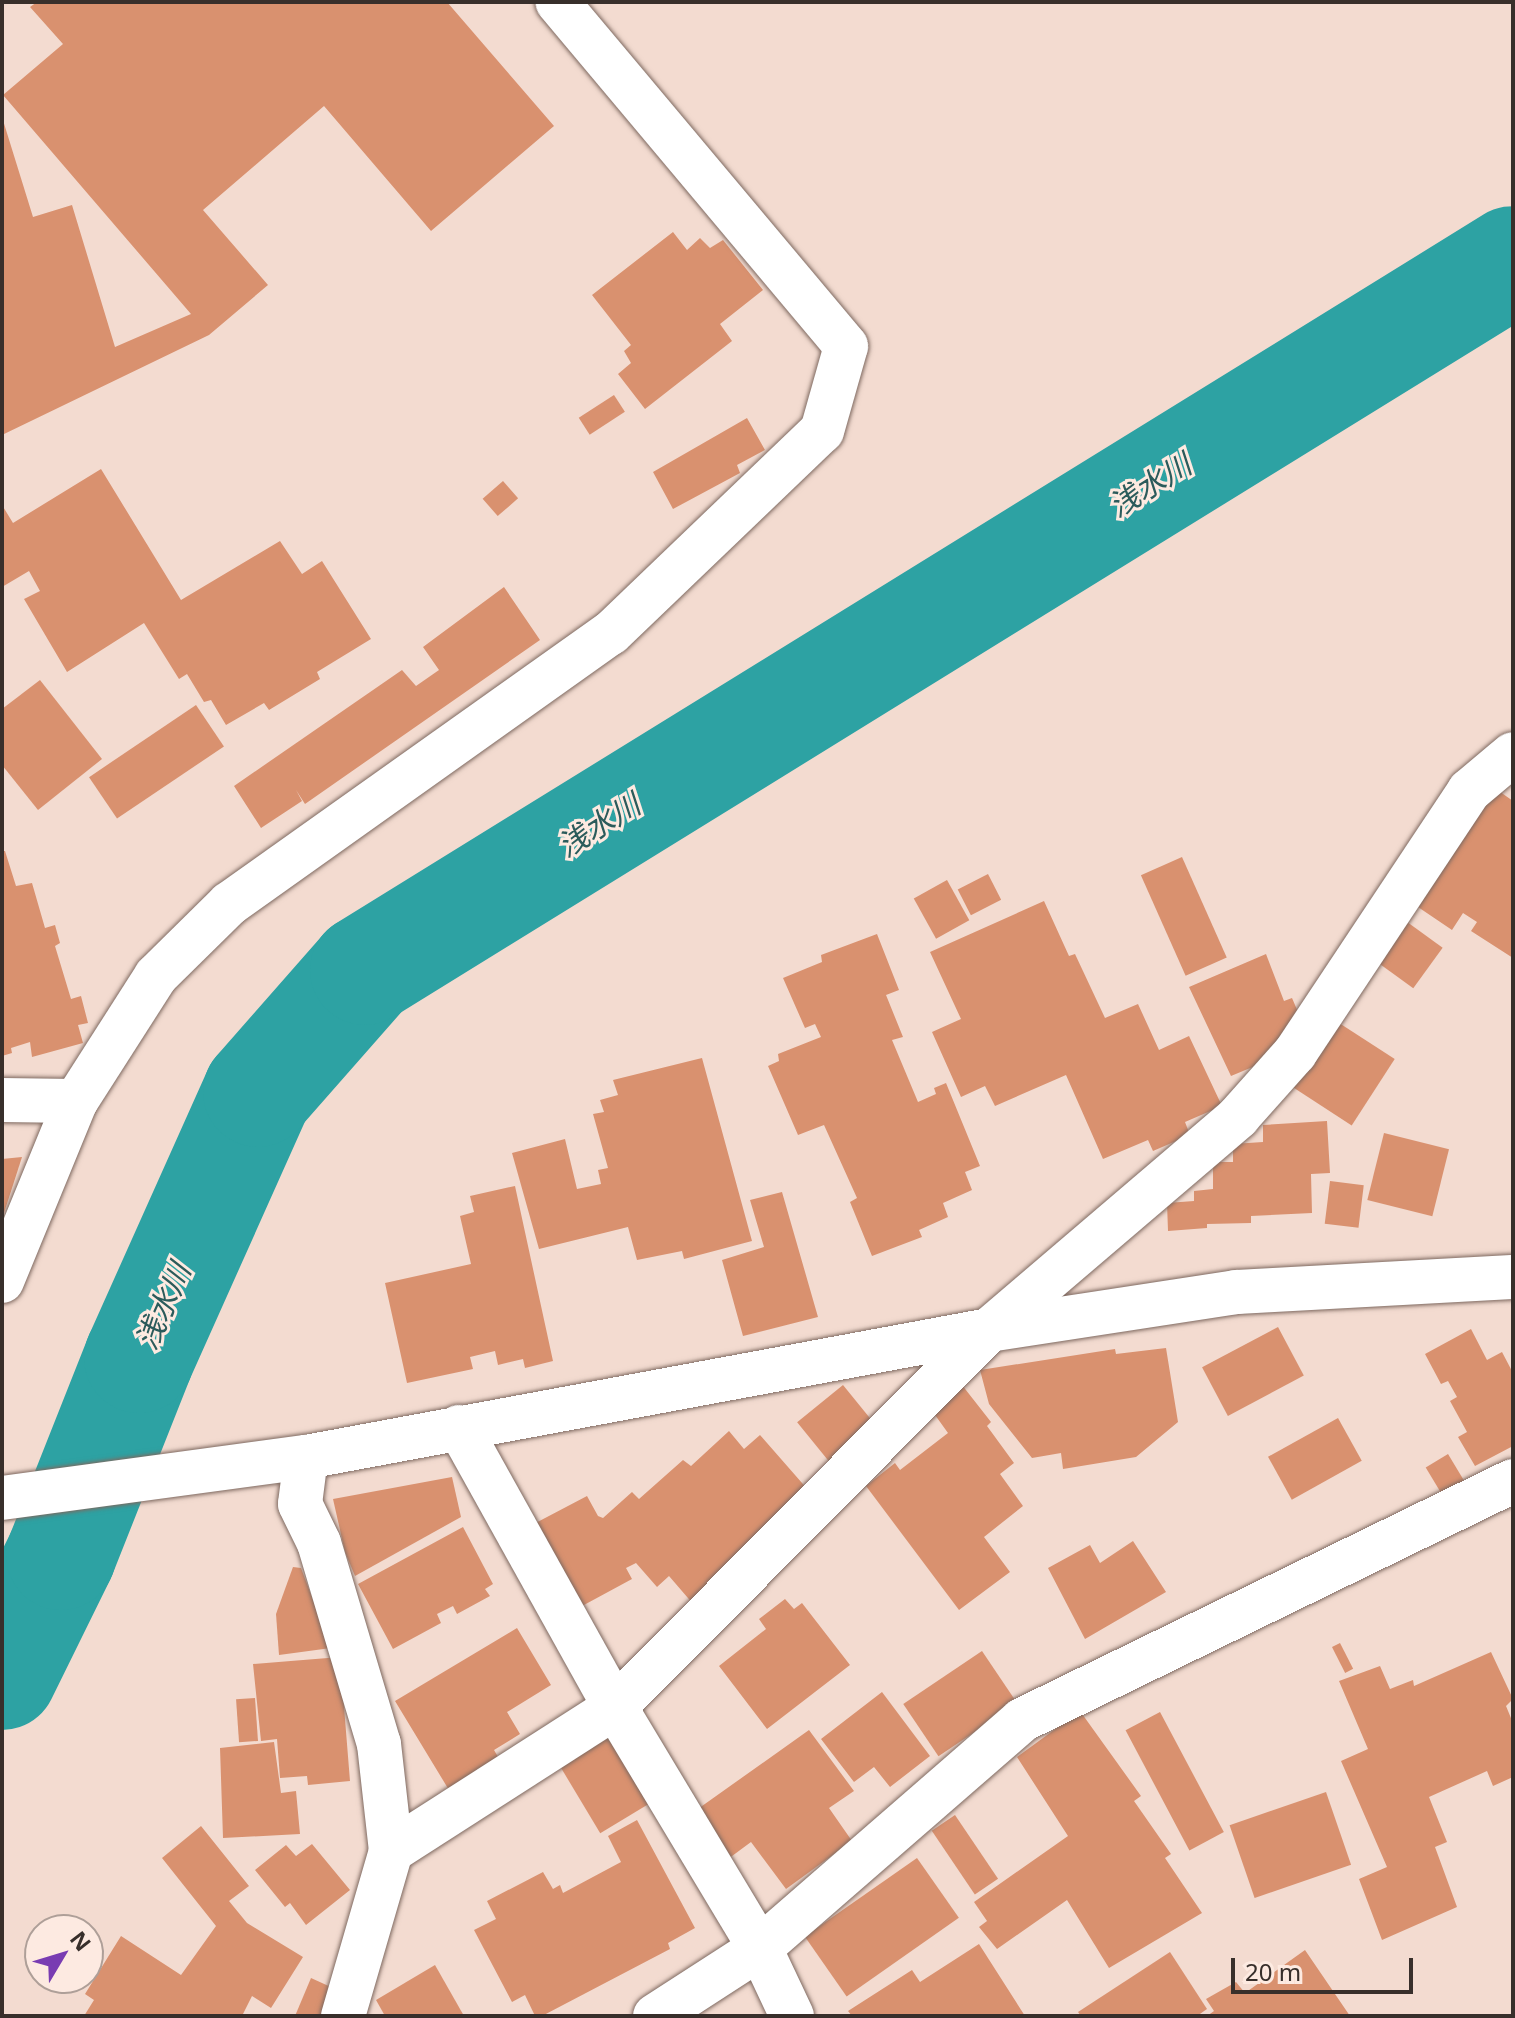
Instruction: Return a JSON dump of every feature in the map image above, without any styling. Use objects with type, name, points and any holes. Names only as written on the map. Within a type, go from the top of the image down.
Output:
[{"type":"street","points":[[2,1281],[76,1101],[156,976],[229,904],[611,633],[822,431],[846,346],[557,2]]},
{"type":"street","points":[[391,1851],[615,1707],[989,1330],[1238,1117],[1295,1053],[1469,791],[1513,754]]},
{"type":"street","points":[[2,1100],[76,1101]]},
{"type":"street","points":[[2,1498],[293,1458],[989,1330],[1236,1292],[1508,1280]]},
{"type":"street","points":[[459,1427],[615,1707],[760,1948],[792,2016]]},
{"type":"street","points":[[293,1458],[300,1504],[319,1543],[379,1744],[391,1851],[343,2016]]},
{"type":"street","points":[[655,2016],[760,1948],[1022,1720],[1513,1481]]},
{"type":"building","points":[[37,2],[447,2],[554,126],[431,231],[324,106],[203,210],[268,285],[209,335],[2,435],[2,117],[33,217],[72,205],[115,347],[191,314],[3,95],[63,44],[30,7]]},
{"type":"building","points":[[673,232],[687,250],[700,238],[710,248],[723,240],[763,290],[720,324],[732,341],[645,409],[618,374],[631,363],[624,351],[631,345],[592,295]]},
{"type":"building","points":[[614,395],[625,412],[590,435],[579,418]]},
{"type":"building","points":[[747,418],[765,450],[737,465],[740,473],[673,509],[653,472]]},
{"type":"building","points":[[101,469],[181,600],[280,541],[302,574],[322,561],[371,639],[317,672],[320,679],[269,710],[264,703],[226,725],[211,700],[204,702],[187,674],[179,679],[144,623],[67,672],[24,599],[40,591],[29,571],[2,587],[2,505],[13,523]]},
{"type":"building","points":[[503,481],[518,498],[498,516],[483,499]]},
{"type":"building","points":[[504,587],[540,640],[305,804],[296,790],[302,801],[261,828],[234,786],[402,670],[416,686],[439,670],[423,647]]},
{"type":"building","points":[[40,680],[102,759],[38,810],[2,765],[2,709]]},
{"type":"building","points":[[196,705],[224,746],[117,819],[89,777]]},
{"type":"building","points":[[1496,789],[1513,801],[1513,958],[1471,931],[1477,922],[1463,913],[1452,930],[1418,907]]},
{"type":"building","points":[[2,851],[5,851],[16,886],[32,883],[45,928],[55,925],[60,943],[55,946],[71,999],[81,996],[88,1023],[78,1025],[83,1043],[32,1057],[30,1042],[11,1048],[12,1053],[2,1056]]},
{"type":"building","points":[[1182,857],[1227,957],[1186,976],[1141,875]]},
{"type":"building","points":[[988,874],[1001,900],[971,915],[958,889]]},
{"type":"building","points":[[947,880],[969,920],[936,939],[914,898]]},
{"type":"building","points":[[1044,901],[1069,956],[1075,954],[1105,1018],[1138,1004],[1159,1050],[1189,1036],[1222,1106],[1185,1122],[1190,1135],[1153,1151],[1148,1140],[1103,1159],[1066,1075],[995,1106],[985,1086],[961,1097],[932,1032],[961,1019],[930,952]]},
{"type":"building","points":[[1403,919],[1443,948],[1413,988],[1374,959]]},
{"type":"building","points":[[877,934],[899,990],[886,995],[903,1037],[892,1040],[918,1102],[936,1094],[934,1088],[946,1083],[980,1166],[965,1172],[972,1190],[943,1203],[948,1217],[919,1230],[922,1237],[872,1256],[850,1202],[857,1198],[824,1125],[798,1135],[768,1066],[779,1061],[778,1054],[821,1037],[815,1024],[805,1028],[783,978],[822,962],[821,955]]},
{"type":"building","points":[[1266,954],[1284,1001],[1292,998],[1298,1012],[1267,1061],[1231,1076],[1189,987]]},
{"type":"building","points":[[1336,1021],[1395,1059],[1352,1125],[1293,1087]]},
{"type":"building","points":[[702,1058],[752,1241],[684,1259],[682,1251],[637,1260],[628,1227],[539,1249],[512,1153],[565,1139],[577,1189],[601,1184],[598,1170],[608,1168],[593,1114],[604,1112],[600,1100],[618,1095],[613,1080]]},
{"type":"building","points":[[1327,1121],[1330,1173],[1311,1174],[1312,1213],[1251,1216],[1251,1223],[1207,1224],[1207,1228],[1168,1231],[1167,1203],[1194,1201],[1194,1191],[1213,1189],[1213,1162],[1233,1162],[1233,1144],[1263,1142],[1263,1125]]},
{"type":"building","points":[[1384,1133],[1449,1149],[1432,1216],[1367,1200]]},
{"type":"building","points":[[22,1157],[3,1216],[2,1216],[2,1159]]},
{"type":"building","points":[[1330,1181],[1364,1185],[1359,1228],[1325,1224]]},
{"type":"building","points":[[515,1186],[553,1361],[525,1368],[523,1359],[498,1365],[495,1351],[470,1357],[473,1369],[407,1383],[385,1283],[471,1264],[460,1216],[474,1212],[470,1196]]},
{"type":"building","points":[[782,1192],[818,1317],[743,1336],[722,1260],[764,1247],[750,1200]]},
{"type":"building","points":[[1278,1327],[1304,1376],[1228,1416],[1202,1367]]},
{"type":"building","points":[[1471,1329],[1487,1360],[1502,1352],[1513,1373],[1513,1446],[1475,1466],[1458,1437],[1467,1432],[1450,1401],[1457,1397],[1448,1381],[1441,1384],[1425,1354]]},
{"type":"building","points":[[1166,1348],[1178,1422],[1136,1457],[1063,1469],[1061,1453],[1032,1458],[989,1404],[980,1370],[1115,1349],[1116,1354]]},
{"type":"building","points":[[843,1385],[874,1424],[829,1461],[797,1422]]},
{"type":"building","points":[[962,1385],[991,1422],[987,1426],[1014,1463],[1000,1474],[1023,1506],[984,1537],[1010,1572],[959,1610],[866,1486],[895,1463],[900,1470],[948,1433],[930,1408]]},
{"type":"building","points":[[1338,1418],[1362,1461],[1292,1500],[1268,1457]]},
{"type":"building","points":[[729,1431],[744,1449],[760,1435],[809,1491],[694,1605],[669,1576],[657,1587],[636,1563],[626,1568],[632,1579],[571,1612],[528,1527],[587,1496],[598,1516],[603,1518],[632,1492],[639,1499],[683,1460],[691,1466]]},
{"type":"building","points":[[1448,1454],[1464,1481],[1442,1494],[1426,1467]]},
{"type":"building","points":[[452,1477],[461,1517],[355,1576],[345,1552],[333,1499]]},
{"type":"building","points":[[463,1527],[493,1584],[485,1589],[490,1596],[457,1614],[453,1606],[437,1614],[441,1623],[393,1649],[358,1584]]},
{"type":"building","points":[[1133,1541],[1166,1592],[1085,1639],[1048,1568],[1090,1545],[1100,1563]]},
{"type":"building","points":[[293,1567],[301,1568],[331,1648],[279,1655],[276,1614]]},
{"type":"building","points":[[785,1599],[794,1609],[802,1603],[850,1665],[767,1729],[719,1666],[766,1629],[759,1619]]},
{"type":"building","points":[[517,1628],[551,1685],[507,1712],[520,1734],[494,1750],[501,1762],[452,1795],[395,1701]]},
{"type":"building","points":[[1340,1643],[1353,1669],[1345,1673],[1332,1647]]},
{"type":"building","points":[[982,1651],[1017,1703],[938,1756],[903,1704]]},
{"type":"building","points":[[1491,1652],[1513,1699],[1506,1706],[1513,1723],[1513,1777],[1493,1786],[1487,1771],[1429,1797],[1447,1842],[1435,1847],[1457,1907],[1382,1940],[1359,1879],[1387,1867],[1341,1761],[1368,1749],[1339,1681],[1380,1666],[1390,1689],[1413,1680],[1414,1686]]},
{"type":"building","points":[[340,1657],[350,1781],[308,1785],[307,1776],[280,1778],[277,1739],[261,1741],[253,1664]]},
{"type":"building","points":[[882,1692],[930,1756],[890,1787],[874,1767],[854,1782],[821,1739]]},
{"type":"building","points":[[255,1698],[258,1741],[239,1742],[236,1699]]},
{"type":"building","points":[[1080,1711],[1141,1796],[1134,1801],[1171,1854],[1165,1858],[1202,1913],[1109,1968],[1067,1900],[997,1949],[979,1927],[987,1921],[974,1902],[1068,1836],[1017,1757]]},
{"type":"building","points":[[1160,1712],[1224,1832],[1189,1850],[1126,1730]]},
{"type":"building","points":[[809,1730],[854,1791],[829,1808],[852,1841],[786,1889],[751,1842],[728,1859],[695,1811]]},
{"type":"building","points":[[606,1734],[648,1804],[600,1833],[558,1763]]},
{"type":"building","points":[[274,1742],[281,1793],[296,1791],[300,1834],[223,1838],[220,1748]]},
{"type":"building","points":[[1326,1792],[1351,1865],[1255,1898],[1230,1825]]},
{"type":"building","points":[[955,1815],[998,1879],[975,1894],[932,1831]]},
{"type":"building","points":[[637,1820],[695,1928],[668,1943],[670,1949],[542,2016],[535,2016],[525,1995],[512,2002],[474,1930],[496,1919],[487,1901],[543,1872],[553,1889],[560,1885],[563,1893],[621,1862],[608,1836]]},
{"type":"building","points":[[201,1826],[249,1886],[229,1901],[247,1923],[303,1957],[271,2008],[252,1996],[242,2016],[84,2016],[94,2000],[85,1994],[104,1994],[104,1963],[121,1936],[181,1975],[216,1926],[162,1858]]},
{"type":"building","points":[[312,1844],[350,1890],[306,1925],[290,1903],[285,1907],[255,1870],[286,1845],[296,1856]]},
{"type":"building","points":[[917,1858],[959,1918],[847,1996],[805,1937]]},
{"type":"building","points":[[979,1944],[1025,2016],[852,2016],[848,2011],[912,1970],[920,1982]]},
{"type":"building","points":[[1305,1950],[1350,2016],[1207,2016],[1214,2011],[1206,1999],[1236,1982],[1245,1993]]},
{"type":"building","points":[[1170,1952],[1207,2009],[1197,2016],[1081,2016],[1078,2012]]},
{"type":"building","points":[[435,1965],[464,2016],[385,2016],[376,2000]]},
{"type":"building","points":[[311,1978],[333,1988],[322,2016],[295,2016]]},
{"type":"waterway","name":"浅水川","points":[[2,1675],[61,1555],[139,1358],[258,1092],[365,970],[1513,261]]}]
